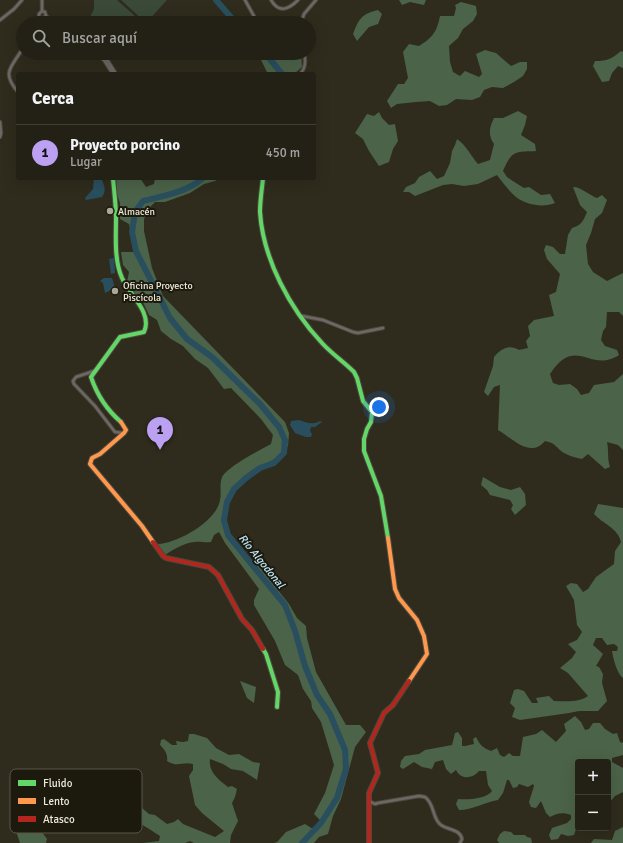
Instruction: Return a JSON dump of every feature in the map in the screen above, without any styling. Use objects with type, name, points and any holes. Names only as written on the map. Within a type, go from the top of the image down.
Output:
[{"type":"street","points":[[0,20],[14,9],[22,0]]},
{"type":"street","points":[[40,16],[39,14],[42,11],[42,0]]},
{"type":"street","points":[[245,0],[254,16]]},
{"type":"street","points":[[271,0],[283,9],[288,9],[298,0]]},
{"type":"street","points":[[303,16],[306,10],[316,0]]},
{"type":"street","points":[[42,11],[46,13],[46,16]]},
{"type":"street","points":[[16,60],[8,73],[9,80],[16,89]]},
{"type":"street","points":[[104,60],[111,69]]},
{"type":"street","points":[[107,60],[113,72]]},
{"type":"street","points":[[301,72],[306,60]]},
{"type":"street","points":[[0,122],[2,133],[0,137]]},
{"type":"street","points":[[113,180],[116,219],[115,228],[119,269],[126,286],[142,311],[147,324],[147,329],[144,332],[120,337],[116,340],[104,360],[94,370],[90,377],[111,414],[125,427],[124,433],[100,454],[92,458],[90,464],[134,515],[163,556],[166,558],[209,567],[218,575],[242,619],[252,630],[266,654],[278,692],[277,707]]},
{"type":"street","points":[[263,180],[260,204],[261,217],[266,242],[275,272],[301,316],[319,340],[354,372],[363,401],[372,412],[371,422],[367,429],[363,446],[381,496],[392,559],[395,589],[399,598],[417,620],[427,646],[428,654],[426,658],[394,706],[384,713],[370,743],[371,750],[378,767],[378,773],[369,793],[369,843]]},
{"type":"street","points":[[301,316],[323,320],[358,333],[384,328]]},
{"type":"street","points":[[94,370],[76,377],[73,381],[74,384],[95,406],[115,432],[124,433]]},
{"type":"street","points":[[369,800],[375,804],[419,796],[426,797],[431,804],[439,824],[461,836],[462,839],[460,843]]},
{"type":"green space","points":[[94,0],[117,0],[134,16],[90,16],[94,9]]},
{"type":"green space","points":[[121,0],[167,0],[152,16],[138,16]]},
{"type":"green space","points":[[399,0],[426,0],[424,5],[410,2],[402,5]]},
{"type":"green space","points":[[461,2],[476,6],[477,14],[473,21],[463,29],[458,38],[449,46],[450,62],[453,72],[460,76],[465,71],[479,77],[482,74],[476,54],[485,50],[496,53],[511,66],[520,62],[527,62],[527,69],[523,76],[503,88],[492,87],[484,90],[480,97],[472,100],[456,99],[447,105],[439,106],[430,101],[416,102],[397,104],[391,108],[387,101],[398,84],[404,84],[408,78],[403,52],[409,44],[419,46],[427,40],[433,34],[440,16],[454,16],[456,8],[455,5]]},
{"type":"green space","points":[[378,10],[382,14],[378,24],[369,27],[357,41],[353,34],[359,20],[368,13]]},
{"type":"green space","points":[[621,51],[623,52],[623,68],[618,66],[612,73],[609,81],[602,82],[593,66],[595,61],[609,59]]},
{"type":"green space","points":[[261,60],[302,60],[302,67],[296,72],[267,72]]},
{"type":"green space","points":[[518,111],[527,116],[521,135],[535,144],[536,151],[519,152],[515,154],[509,159],[503,171],[507,177],[524,188],[529,187],[541,195],[550,194],[555,203],[551,205],[535,205],[520,200],[513,195],[497,175],[478,184],[464,186],[452,184],[443,185],[415,196],[409,192],[403,192],[406,187],[415,183],[419,177],[430,171],[437,179],[444,176],[450,163],[452,151],[457,139],[466,147],[478,164],[490,160],[494,144],[490,131],[494,118],[503,118]]},
{"type":"green space","points":[[379,112],[382,118],[389,125],[395,124],[398,141],[393,149],[389,162],[379,166],[363,139],[355,133],[367,114],[374,116]]},
{"type":"green space","points":[[116,180],[141,180],[146,187],[154,184],[155,180],[216,180],[204,184],[190,193],[165,202],[155,202],[148,209],[144,219],[144,231],[152,268],[163,296],[285,422],[289,433],[288,446],[277,458],[251,471],[236,484],[226,503],[223,520],[227,536],[242,555],[259,566],[289,604],[297,618],[306,626],[307,638],[316,672],[346,725],[360,725],[366,732],[355,747],[341,799],[333,816],[328,834],[319,837],[314,843],[274,843],[277,842],[286,832],[305,824],[313,829],[320,820],[314,814],[325,793],[334,765],[321,722],[312,708],[311,701],[303,689],[298,675],[285,665],[275,641],[254,605],[254,600],[259,589],[225,543],[219,532],[214,535],[211,542],[187,544],[165,555],[161,551],[158,544],[176,540],[186,535],[195,530],[212,516],[220,500],[221,480],[224,474],[240,461],[271,444],[273,435],[261,419],[231,388],[224,389],[208,368],[195,359],[183,346],[161,331],[157,320],[149,315],[140,296],[134,295],[127,282],[129,272],[123,265],[121,252],[135,252],[129,224],[120,219],[120,203],[117,195]]},
{"type":"green space","points":[[573,187],[579,188],[597,198],[602,195],[607,200],[602,213],[595,219],[586,245],[588,264],[593,272],[607,281],[623,273],[623,316],[619,312],[607,312],[606,327],[603,331],[601,340],[605,346],[617,350],[619,355],[609,360],[591,359],[576,355],[568,357],[559,362],[550,374],[553,383],[559,385],[570,384],[577,389],[581,395],[589,393],[594,385],[614,382],[623,374],[623,450],[618,445],[607,442],[610,467],[605,469],[588,454],[582,459],[573,457],[564,453],[554,444],[549,442],[545,441],[539,446],[527,448],[515,442],[498,430],[500,385],[494,387],[488,396],[484,392],[493,366],[494,357],[505,348],[512,347],[519,350],[528,348],[526,341],[530,336],[528,326],[534,320],[554,316],[549,295],[556,292],[560,274],[547,259],[544,250],[546,245],[553,247],[560,254],[565,254],[568,235],[572,228],[582,222],[587,212],[580,205]]},
{"type":"green space","points":[[483,477],[500,487],[511,490],[520,487],[525,494],[526,505],[515,515],[511,509],[513,505],[510,500],[490,495],[481,485]]},
{"type":"green space","points":[[598,504],[623,508],[623,678],[617,670],[612,651],[617,651],[618,647],[614,644],[607,645],[602,638],[596,638],[593,645],[603,654],[596,666],[599,667],[603,674],[602,683],[607,701],[598,711],[579,711],[520,720],[512,717],[515,708],[510,703],[514,690],[518,689],[524,691],[532,703],[538,703],[536,698],[549,696],[554,701],[576,701],[588,696],[568,673],[560,668],[572,658],[576,652],[568,644],[577,640],[582,632],[577,625],[574,600],[566,586],[571,583],[577,584],[583,592],[588,589],[596,577],[614,564],[615,551],[621,542],[617,533],[594,514]]},
{"type":"green space","points":[[240,681],[256,687],[254,703],[247,698]]},
{"type":"green space","points":[[575,716],[581,722],[585,730],[589,729],[593,723],[600,723],[605,729],[613,734],[617,733],[620,742],[623,743],[623,755],[612,758],[612,762],[623,768],[623,792],[615,796],[611,801],[611,759],[575,759],[575,831],[574,835],[568,836],[561,834],[558,839],[551,840],[549,835],[552,828],[567,823],[571,819],[571,815],[560,813],[550,817],[546,813],[541,801],[536,808],[531,807],[529,802],[534,786],[533,784],[528,787],[519,784],[517,787],[513,788],[509,780],[507,780],[503,793],[498,800],[469,809],[459,810],[456,804],[458,799],[472,799],[486,796],[492,791],[488,785],[486,771],[479,771],[470,777],[461,776],[456,770],[451,774],[446,769],[443,760],[435,762],[432,769],[422,767],[414,762],[403,769],[400,767],[401,761],[405,756],[419,754],[425,750],[452,745],[455,733],[458,732],[462,738],[462,746],[474,744],[473,739],[476,737],[480,744],[484,747],[491,751],[497,748],[500,755],[504,757],[509,753],[513,756],[520,756],[523,737],[536,734],[542,730],[556,742],[566,731],[564,724]]},
{"type":"green space","points":[[189,734],[194,734],[207,738],[216,748],[229,755],[239,754],[253,762],[260,763],[257,780],[243,771],[231,769],[210,759],[212,772],[221,782],[228,787],[232,786],[237,789],[232,803],[238,821],[231,835],[230,843],[194,843],[190,841],[185,843],[143,843],[159,841],[160,836],[142,824],[142,808],[149,814],[155,815],[167,824],[178,819],[183,824],[215,837],[224,831],[202,813],[195,805],[189,776],[193,770],[193,764],[174,764],[167,761],[166,752],[160,745],[161,740],[164,739],[172,745],[177,745],[176,741],[188,741]]},
{"type":"green space","points":[[623,827],[623,843],[591,843],[594,839],[612,840],[615,831]]},
{"type":"green space","points":[[504,831],[511,832],[514,835],[525,835],[531,838],[532,843],[499,843],[497,840],[500,834]]},
{"type":"green space","points":[[17,833],[43,833],[47,839],[46,843],[20,843]]},
{"type":"water","points":[[94,180],[102,180],[104,188],[104,194],[102,197],[86,200],[85,198],[93,189]]},
{"type":"water","points":[[114,258],[115,273],[111,274],[109,259]]},
{"type":"water","points":[[104,278],[112,278],[115,288],[105,293],[103,283],[100,281]]},
{"type":"water","points":[[299,420],[310,423],[322,422],[315,427],[311,427],[311,437],[306,437],[295,433],[290,425],[291,421]]},
{"type":"waterway","name":"Río Algodonal","points":[[216,0],[230,16]]},
{"type":"waterway","name":"Río Algodonal","points":[[271,60],[280,72]]},
{"type":"waterway","name":"Río Algodonal","points":[[201,180],[183,190],[143,201],[135,212],[132,232],[136,251],[170,318],[187,339],[212,357],[260,404],[279,427],[285,440],[284,453],[274,463],[260,468],[234,489],[227,502],[224,520],[228,535],[285,605],[295,631],[305,666],[317,695],[330,714],[345,750],[346,769],[337,798],[321,823],[302,843]]},
{"type":"traffic: fast","points":[[113,180],[116,208],[116,248],[119,271],[125,284],[143,311],[146,325],[144,332],[120,337],[91,377],[103,402],[121,422]]},
{"type":"traffic: fast","points":[[263,180],[260,212],[262,230],[266,248],[280,282],[289,299],[310,330],[326,347],[354,372],[363,401],[372,412],[371,422],[364,439],[364,451],[381,496],[388,538]]},
{"type":"traffic: fast","points":[[263,649],[278,692],[277,707]]},
{"type":"traffic: slow","points":[[121,422],[126,430],[124,433],[100,454],[92,458],[90,464],[142,526],[153,542]]},
{"type":"traffic: slow","points":[[388,538],[395,589],[399,598],[417,620],[424,636],[427,654],[409,681]]},
{"type":"traffic: jam","points":[[153,542],[166,558],[209,567],[218,575],[242,619],[252,630],[263,649]]},
{"type":"traffic: jam","points":[[369,843],[369,793],[378,773],[370,743],[384,713],[393,705],[409,681]]},
{"type":"place","name":"Almacén","points":[[110,211]]},
{"type":"place","name":"Oficina Proyecto Piscícola","points":[[115,291]]},
{"type":"place","name":"Proyecto porcino","points":[[160,450]]}]
